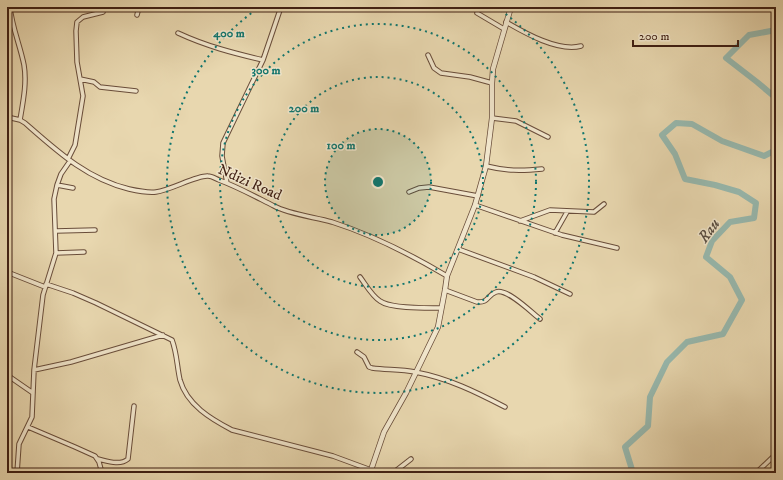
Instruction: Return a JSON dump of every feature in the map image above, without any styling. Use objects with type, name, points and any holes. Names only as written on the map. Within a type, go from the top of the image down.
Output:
[{"type":"street","points":[[10,7],[13,27],[25,73],[20,120]]},
{"type":"street","points":[[137,15],[139,7]]},
{"type":"street","points":[[227,183],[222,156],[223,143],[263,60],[281,7]]},
{"type":"street","points":[[7,272],[45,286],[73,293],[172,340],[184,391],[196,405],[219,423],[232,430],[333,456],[371,472],[384,432],[406,393],[438,327],[446,290],[447,276],[478,196],[486,166],[492,118],[493,69],[511,7]]},
{"type":"street","points":[[17,473],[19,444],[32,417],[32,393],[40,311],[45,286],[56,253],[54,199],[61,174],[75,145],[82,106],[83,96],[77,62],[76,36],[78,22],[83,17],[103,12]]},
{"type":"street","points":[[477,12],[504,29]]},
{"type":"street","points":[[506,22],[533,36],[553,44],[573,48],[581,46]]},
{"type":"street","points":[[178,33],[202,44],[225,52],[263,60]]},
{"type":"street","points":[[428,55],[434,68],[441,73],[492,82]]},
{"type":"street","points":[[80,78],[94,82],[100,87],[136,91]]},
{"type":"street","name":"Ndizi Road","points":[[7,117],[20,120],[25,123],[69,160],[90,174],[108,183],[138,191],[154,192],[169,190],[208,176],[227,183],[274,207],[332,222],[395,247],[447,276]]},
{"type":"street","points":[[492,118],[516,121],[548,136]]},
{"type":"street","points":[[486,166],[509,171],[542,169]]},
{"type":"street","points":[[57,185],[73,188]]},
{"type":"street","points":[[409,192],[418,188],[429,187],[478,196]]},
{"type":"street","points":[[520,221],[550,210],[594,212],[604,204]]},
{"type":"street","points":[[475,205],[555,233],[617,248]]},
{"type":"street","points":[[555,233],[568,212]]},
{"type":"street","points":[[56,231],[96,230]]},
{"type":"street","points":[[458,249],[534,277],[570,294]]},
{"type":"street","points":[[56,253],[84,252]]},
{"type":"street","points":[[360,277],[376,298],[385,304],[401,307],[441,308]]},
{"type":"street","points":[[446,290],[473,301],[483,302],[494,293],[501,291],[510,295],[524,305],[540,319]]},
{"type":"street","points":[[34,370],[163,335]]},
{"type":"street","points":[[358,352],[364,357],[368,365],[372,368],[416,372],[444,379],[462,386],[505,408]]},
{"type":"street","points":[[7,375],[32,393]]},
{"type":"street","points":[[28,427],[75,446],[98,459],[120,463],[125,462],[128,459],[134,406]]},
{"type":"street","points":[[756,473],[776,454]]},
{"type":"street","points":[[98,459],[102,473]]},
{"type":"street","points":[[393,473],[411,459]]},
{"type":"street","points":[[607,473],[614,473]]},
{"type":"waterway","name":"Rau","points":[[776,30],[749,35],[726,58],[776,98]]},
{"type":"waterway","name":"Rau","points":[[633,473],[625,447],[648,426],[650,397],[667,362],[687,342],[723,334],[742,300],[730,277],[706,257],[712,241],[730,222],[754,218],[756,203],[739,192],[685,179],[675,154],[662,135],[676,123],[692,124],[722,141],[764,156],[776,150]]}]
